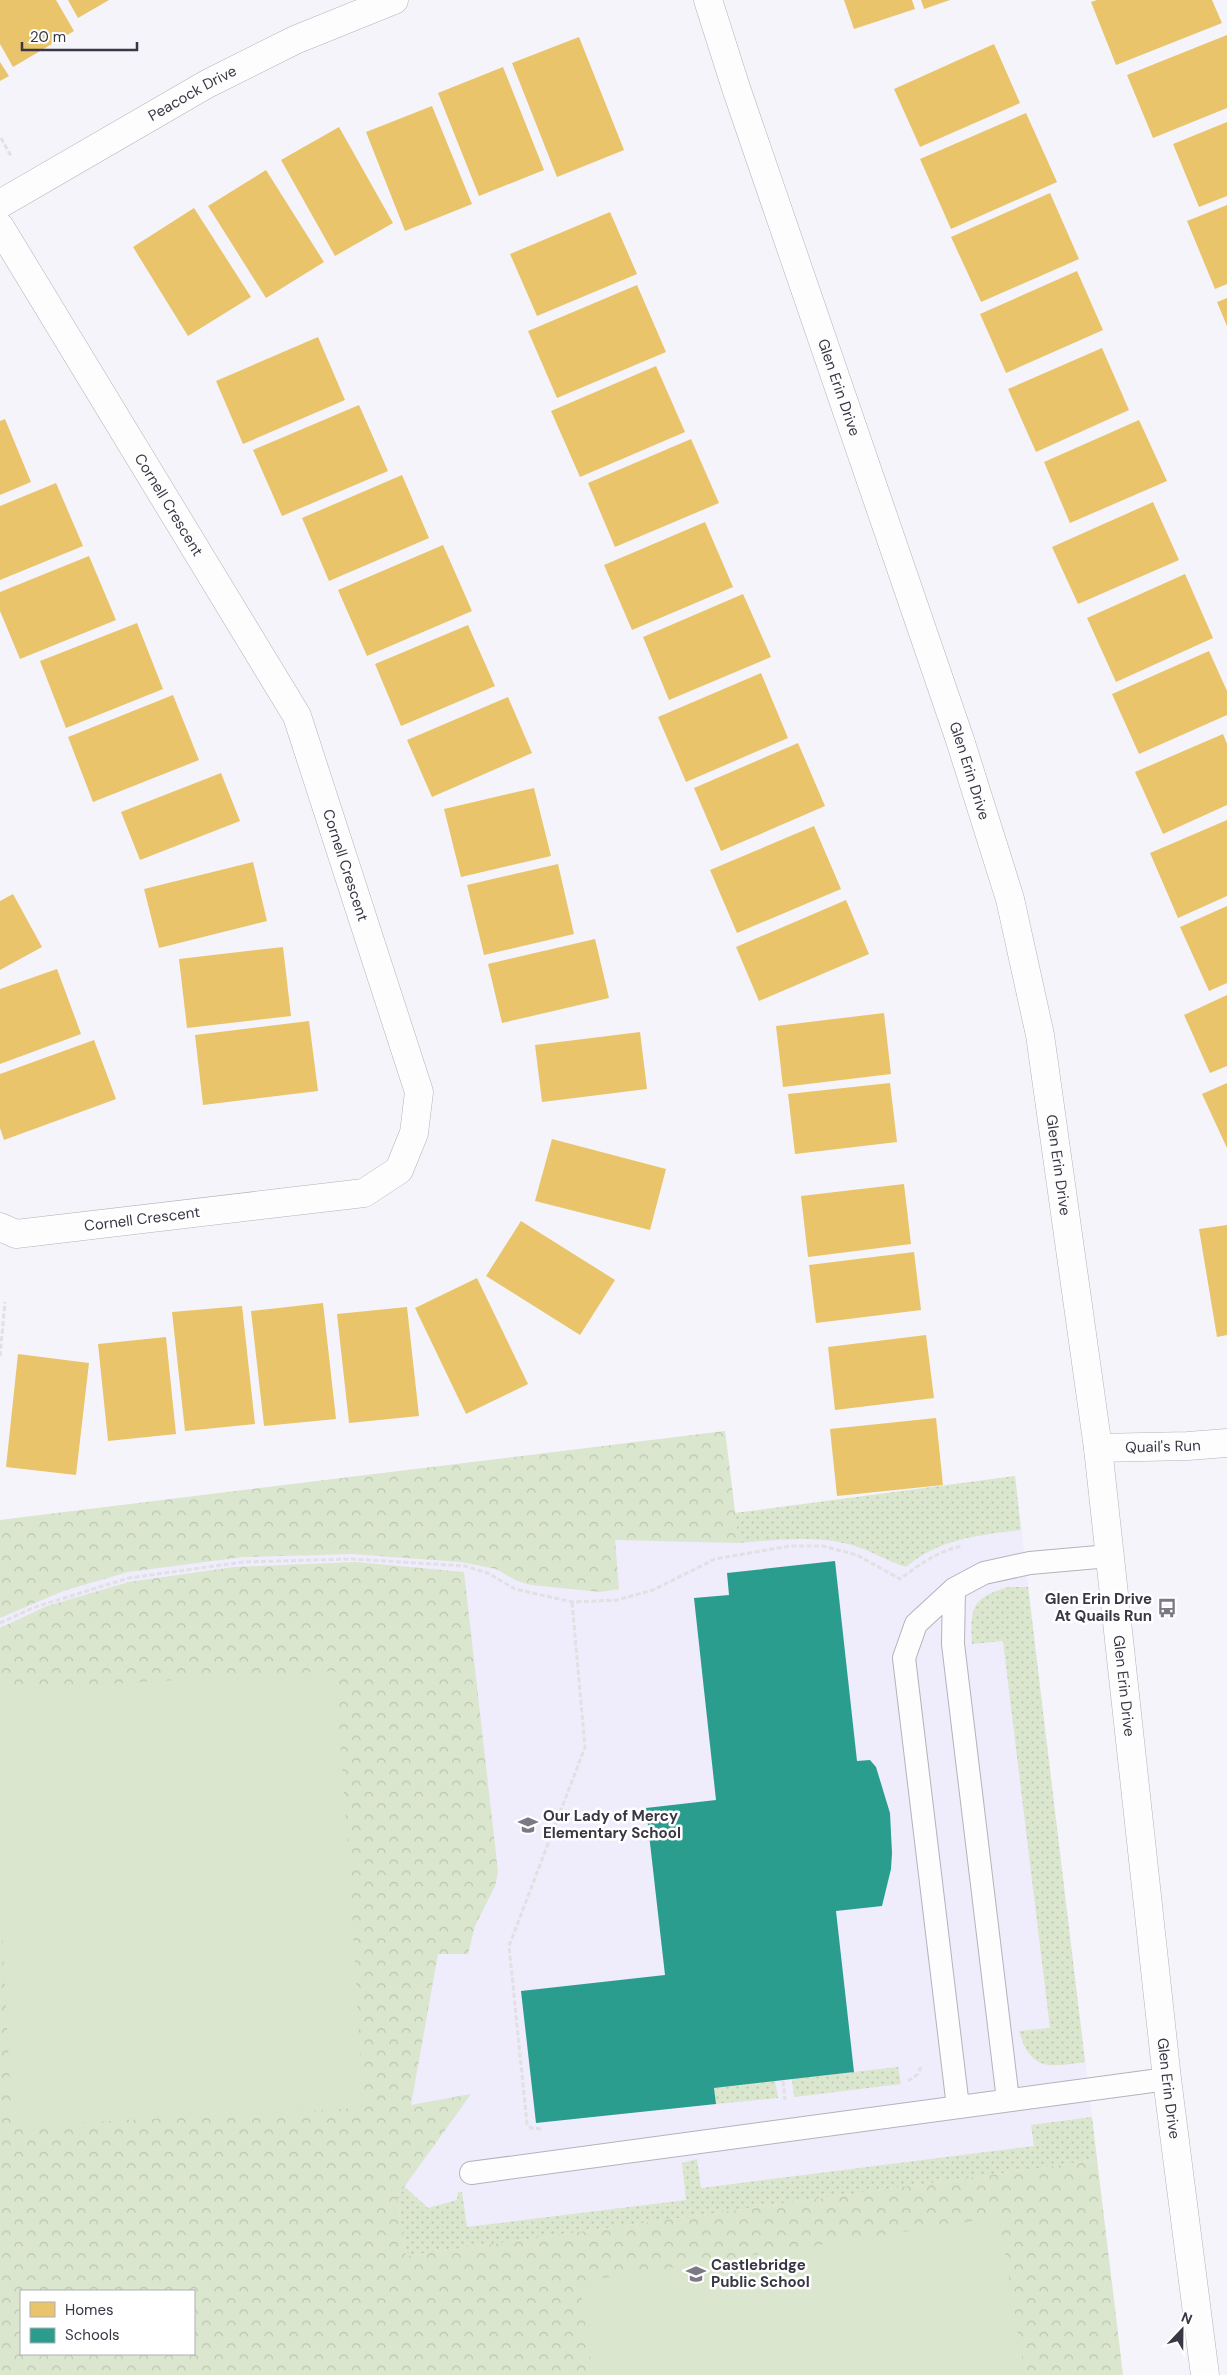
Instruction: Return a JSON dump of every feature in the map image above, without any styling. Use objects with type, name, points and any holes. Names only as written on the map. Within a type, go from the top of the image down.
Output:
[{"type":"street","name":"Peacock Drive","points":[[0,204],[207,84],[294,40],[394,0]]},
{"type":"street","name":"Glen Erin Drive","points":[[708,0],[736,88],[960,740],[1010,899],[1040,1035],[1098,1448],[1167,2079],[1205,2375]]},
{"type":"street","name":"Cornell Crescent","points":[[0,227],[297,716],[419,1092],[414,1133],[399,1170],[364,1193],[16,1234],[0,1227]]},
{"type":"street","name":"Quail's Run","points":[[1098,1448],[1227,1443]]},
{"type":"lane","points":[[958,2107],[904,1658],[916,1624],[954,1589],[984,1573],[1030,1563],[1109,1556]]},
{"type":"lane","points":[[954,1589],[953,1644],[1008,2100]]},
{"type":"lane","points":[[470,2173],[1167,2079]]},
{"type":"path","points":[[1,138],[11,156]]},
{"type":"path","points":[[0,1356],[5,1302]]},
{"type":"path","points":[[0,1623],[35,1607],[129,1578],[244,1562],[352,1560],[465,1566],[488,1573],[515,1589],[572,1602],[617,1600],[653,1590],[715,1559],[790,1546],[823,1546],[857,1555],[900,1579],[919,1565],[951,1548],[969,1545]]},
{"type":"path","points":[[548,2128],[531,2128],[527,2124],[509,1946],[585,1747],[572,1602]]},
{"type":"path","points":[[902,2086],[918,2074],[923,2060]]},
{"type":"path","points":[[782,2081],[785,2101]]},
{"type":"path","points":[[775,2102],[794,2100]]},
{"type":"shaded area","name":"Our Lady of Mercy Elementary School","points":[[725,1431],[735,1513],[1015,1476],[1123,2375],[0,2375],[0,1520]]},
{"type":"green space","points":[[725,1431],[739,1543],[615,1540],[619,1589],[600,1592],[531,1585],[517,1581],[496,1569],[461,1562],[352,1554],[243,1557],[128,1572],[63,1591],[0,1618],[0,1520]]},
{"type":"green space","points":[[1015,1476],[1021,1530],[990,1534],[946,1544],[932,1550],[906,1567],[859,1547],[838,1542],[795,1539],[739,1543],[735,1513]]},
{"type":"green space","points":[[356,1562],[464,1572],[498,1872],[495,1886],[475,1926],[468,1954],[438,1954],[411,2105],[471,2094],[397,2197],[406,2256],[1097,2160],[1123,2375],[0,2375],[0,1628],[47,1606],[129,1582],[234,1567]]},
{"type":"green space","points":[[1009,1587],[1028,1587],[1085,2062],[1061,2065],[1043,2064],[1029,2054],[1019,2031],[1050,2028],[1003,1641],[972,1644],[971,1632],[973,1613],[981,1600],[987,1595]]},
{"type":"green space","points":[[335,1671],[351,1893],[363,2108],[12,2126],[0,1891],[0,1690]]},
{"type":"green space","points":[[898,2067],[901,2084],[794,2097],[792,2079]]},
{"type":"green space","points":[[775,2081],[778,2098],[716,2104],[714,2088]]},
{"type":"green space","points":[[1092,2117],[1097,2160],[406,2256],[397,2197],[405,2187],[428,2208],[457,2200],[458,2192],[462,2192],[467,2227],[686,2200],[682,2163],[697,2159],[701,2188],[1034,2146],[1031,2125]]},
{"type":"green space","points":[[999,2217],[1025,2375],[593,2375],[579,2282]]},
{"type":"building: Homes","points":[[0,0],[56,0],[74,31],[13,67],[0,44]]},
{"type":"building: Homes","points":[[68,0],[109,0],[78,18]]},
{"type":"building: Homes","points":[[844,0],[912,0],[915,9],[854,29]]},
{"type":"building: Homes","points":[[921,0],[950,0],[924,9]]},
{"type":"building: Homes","points":[[1097,0],[1212,0],[1222,23],[1116,65],[1091,2]]},
{"type":"building: Homes","points":[[1227,35],[1227,108],[1153,138],[1127,75]]},
{"type":"building: Homes","points":[[579,37],[624,150],[557,177],[512,63]]},
{"type":"building: Homes","points":[[994,44],[1020,103],[920,147],[894,89]]},
{"type":"building: Homes","points":[[0,62],[9,76],[0,81]]},
{"type":"building: Homes","points":[[503,67],[544,170],[479,196],[438,93]]},
{"type":"building: Homes","points":[[432,106],[472,204],[405,231],[366,132]]},
{"type":"building: Homes","points":[[1026,113],[1057,182],[951,229],[920,159]]},
{"type":"building: Homes","points":[[1227,122],[1227,196],[1199,207],[1173,144]]},
{"type":"building: Homes","points":[[339,127],[393,223],[335,256],[281,160]]},
{"type":"building: Homes","points":[[266,170],[324,262],[266,298],[208,206]]},
{"type":"building: Homes","points":[[1050,193],[1079,259],[981,302],[951,237]]},
{"type":"building: Homes","points":[[1227,205],[1227,284],[1215,289],[1187,221]]},
{"type":"building: Homes","points":[[194,208],[251,297],[188,336],[133,247]]},
{"type":"building: Homes","points":[[610,212],[637,274],[537,316],[510,254]]},
{"type":"building: Homes","points":[[1077,271],[1103,330],[1006,373],[980,314]]},
{"type":"building: Homes","points":[[637,285],[666,352],[557,398],[528,331]]},
{"type":"building: Homes","points":[[1227,298],[1227,326],[1217,302]]},
{"type":"building: Homes","points":[[318,337],[345,400],[243,444],[216,381]]},
{"type":"building: Homes","points":[[1102,348],[1129,410],[1036,452],[1008,389]]},
{"type":"building: Homes","points":[[656,366],[685,432],[580,477],[551,411]]},
{"type":"building: Homes","points":[[359,405],[388,471],[282,516],[253,450]]},
{"type":"building: Homes","points":[[5,419],[31,482],[0,495],[0,421]]},
{"type":"building: Homes","points":[[1139,420],[1167,481],[1070,523],[1044,462]]},
{"type":"building: Homes","points":[[691,439],[719,503],[615,547],[588,483]]},
{"type":"building: Homes","points":[[402,475],[429,538],[329,581],[302,518]]},
{"type":"building: Homes","points":[[56,483],[83,546],[0,580],[0,506]]},
{"type":"building: Homes","points":[[1153,502],[1179,560],[1078,604],[1052,547]]},
{"type":"building: Homes","points":[[705,522],[733,587],[632,630],[604,565]]},
{"type":"building: Homes","points":[[443,545],[472,611],[367,656],[338,590]]},
{"type":"building: Homes","points":[[89,556],[116,620],[20,659],[0,611],[0,592]]},
{"type":"building: Homes","points":[[1185,574],[1213,638],[1116,682],[1087,618]]},
{"type":"building: Homes","points":[[743,594],[771,657],[669,700],[643,637]]},
{"type":"building: Homes","points":[[137,623],[163,689],[66,728],[40,661]]},
{"type":"building: Homes","points":[[468,625],[495,686],[401,726],[375,664]]},
{"type":"building: Homes","points":[[1209,651],[1227,691],[1227,715],[1139,754],[1112,694]]},
{"type":"building: Homes","points":[[761,673],[788,738],[686,782],[658,717]]},
{"type":"building: Homes","points":[[173,695],[199,760],[93,802],[68,737]]},
{"type":"building: Homes","points":[[508,697],[532,753],[432,797],[407,740]]},
{"type":"building: Homes","points":[[1223,734],[1227,744],[1227,805],[1163,834],[1135,772]]},
{"type":"building: Homes","points":[[798,743],[825,806],[721,851],[694,788]]},
{"type":"building: Homes","points":[[221,773],[240,821],[140,860],[121,812]]},
{"type":"building: Homes","points":[[534,788],[551,856],[461,877],[444,809]]},
{"type":"building: Homes","points":[[1227,820],[1227,896],[1178,918],[1150,853]]},
{"type":"building: Homes","points":[[814,826],[841,889],[737,933],[710,870]]},
{"type":"building: Homes","points":[[253,862],[267,921],[159,948],[144,889]]},
{"type":"building: Homes","points":[[558,864],[574,934],[484,955],[467,885]]},
{"type":"building: Homes","points":[[13,894],[42,947],[0,970],[0,901]]},
{"type":"building: Homes","points":[[846,900],[869,954],[759,1001],[736,947]]},
{"type":"building: Homes","points":[[1227,906],[1227,983],[1209,991],[1180,927]]},
{"type":"building: Homes","points":[[595,939],[609,998],[502,1023],[488,964]]},
{"type":"building: Homes","points":[[283,947],[291,1016],[187,1028],[179,959]]},
{"type":"building: Homes","points":[[57,969],[81,1034],[0,1064],[0,989]]},
{"type":"building: Homes","points":[[1227,995],[1227,1066],[1210,1073],[1184,1015]]},
{"type":"building: Homes","points":[[884,1013],[891,1074],[783,1087],[776,1026]]},
{"type":"building: Homes","points":[[309,1021],[318,1091],[203,1105],[195,1035]]},
{"type":"building: Homes","points":[[640,1032],[647,1089],[542,1102],[535,1045]]},
{"type":"building: Homes","points":[[94,1040],[116,1099],[4,1140],[0,1128],[0,1074]]},
{"type":"building: Homes","points":[[890,1083],[897,1142],[795,1154],[788,1094]]},
{"type":"building: Homes","points":[[1227,1083],[1227,1148],[1202,1094]]},
{"type":"building: Homes","points":[[552,1139],[666,1169],[650,1230],[535,1201]]},
{"type":"building: Homes","points":[[904,1184],[911,1244],[808,1257],[801,1196]]},
{"type":"building: Homes","points":[[521,1221],[615,1280],[580,1335],[486,1276]]},
{"type":"building: Homes","points":[[1227,1225],[1227,1335],[1217,1337],[1199,1229]]},
{"type":"building: Homes","points":[[914,1252],[921,1310],[816,1323],[809,1265]]},
{"type":"building: Homes","points":[[477,1278],[528,1384],[466,1414],[415,1308]]},
{"type":"building: Homes","points":[[323,1303],[336,1419],[264,1426],[251,1311]]},
{"type":"building: Homes","points":[[242,1306],[255,1424],[185,1431],[172,1312]]},
{"type":"building: Homes","points":[[407,1307],[419,1416],[349,1423],[337,1314]]},
{"type":"building: Homes","points":[[926,1335],[934,1398],[835,1410],[828,1347]]},
{"type":"building: Homes","points":[[166,1337],[176,1434],[108,1441],[98,1344]]},
{"type":"building: Homes","points":[[18,1354],[89,1363],[76,1475],[6,1467]]},
{"type":"building: Homes","points":[[936,1418],[943,1485],[837,1496],[830,1429]]},
{"type":"building: Schools","points":[[835,1561],[857,1761],[870,1760],[876,1767],[890,1813],[892,1853],[891,1869],[882,1906],[836,1911],[854,2072],[714,2088],[716,2104],[536,2123],[521,1991],[665,1975],[646,1808],[716,1800],[694,1598],[729,1595],[727,1573]]},
{"type":"place","name":"Glen Erin Drive At Quails Run","points":[[1167,1608]]},
{"type":"place","name":"Our Lady of Mercy Elementary School","points":[[528,1825]]},
{"type":"place","name":"Castlebridge Public School","points":[[696,2274]]}]
